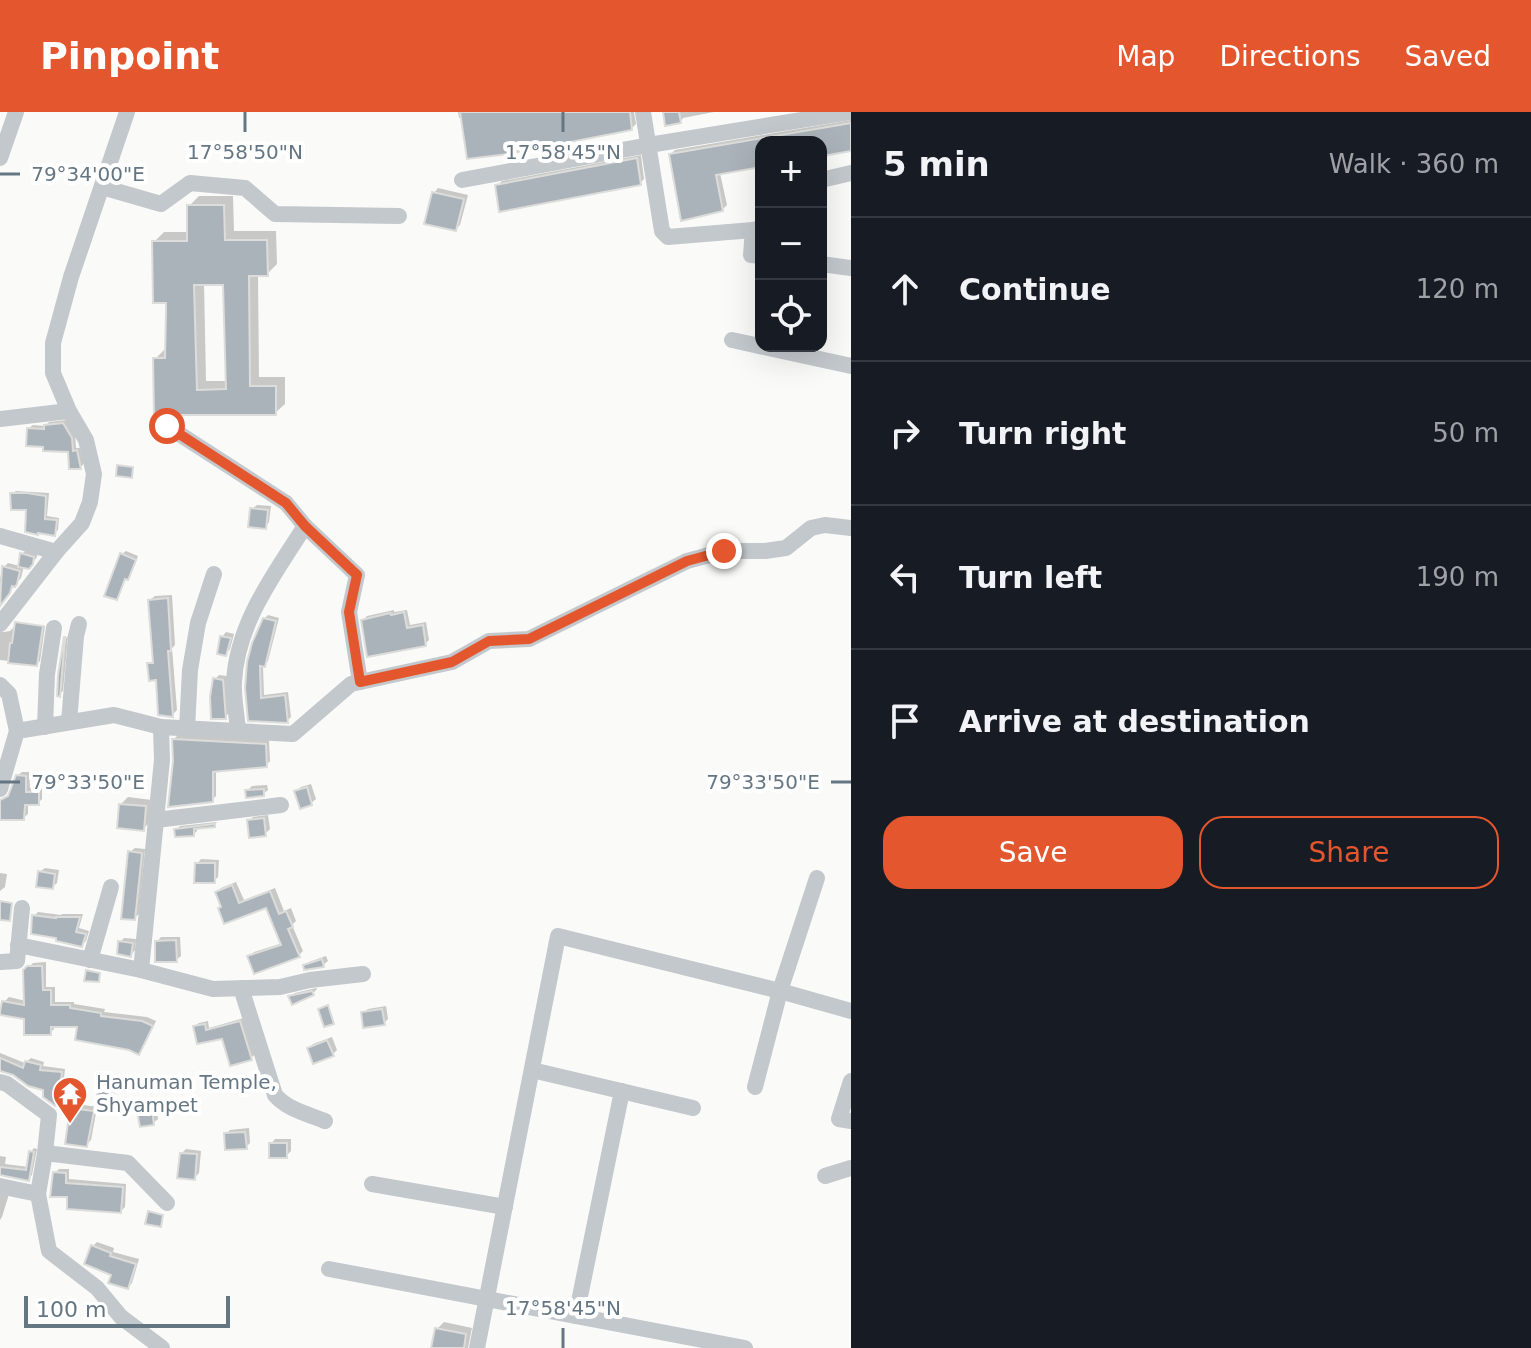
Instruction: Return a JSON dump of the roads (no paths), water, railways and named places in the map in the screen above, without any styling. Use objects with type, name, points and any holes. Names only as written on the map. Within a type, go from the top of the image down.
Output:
[{"type":"street","points":[[0,158],[16,112]]},
{"type":"street","points":[[1,621],[82,523],[90,502],[94,474],[86,440],[69,411],[53,373],[53,343],[71,277],[127,112]]},
{"type":"street","points":[[643,112],[664,235],[755,229]]},
{"type":"street","points":[[462,180],[850,112]]},
{"type":"street","points":[[827,179],[851,173]]},
{"type":"street","points":[[102,187],[161,204],[190,183],[245,188],[275,214],[399,216]]},
{"type":"street","points":[[755,238],[751,255],[755,255]]},
{"type":"street","points":[[827,265],[851,268]]},
{"type":"street","points":[[732,340],[851,366]]},
{"type":"street","points":[[0,419],[69,411]]},
{"type":"street","points":[[167,426],[286,503],[305,526],[357,575],[349,612],[360,682]]},
{"type":"street","points":[[17,731],[114,715],[161,727],[293,734],[351,684],[452,662],[489,641],[529,639],[687,561],[724,551],[786,548],[811,528],[825,525],[851,528]]},
{"type":"street","points":[[238,731],[234,683],[242,635],[264,591],[305,526]]},
{"type":"street","points":[[0,536],[56,552]]},
{"type":"street","points":[[187,729],[190,670],[198,623],[214,574]]},
{"type":"street","points":[[69,722],[79,624]]},
{"type":"street","points":[[45,727],[47,674],[54,628]]},
{"type":"street","points":[[0,685],[9,694],[17,731],[0,789]]},
{"type":"street","points":[[141,970],[162,760],[161,727]]},
{"type":"street","points":[[156,820],[281,805]]},
{"type":"street","points":[[755,1087],[780,991],[817,878]]},
{"type":"street","points":[[90,960],[111,887]]},
{"type":"street","points":[[0,962],[17,961],[22,908]]},
{"type":"street","points":[[477,1348],[558,936],[851,1011]]},
{"type":"street","points":[[18,945],[141,970],[213,989],[280,987],[363,974]]},
{"type":"street","points":[[241,988],[275,1095],[290,1108],[325,1121]]},
{"type":"street","points":[[532,1070],[693,1108]]},
{"type":"street","points":[[851,1081],[839,1119],[851,1121]]},
{"type":"street","points":[[0,1082],[49,1115],[38,1194],[49,1251],[97,1288],[121,1317],[162,1348]]},
{"type":"street","points":[[576,1316],[622,1091]]},
{"type":"street","points":[[45,1153],[128,1163],[167,1203]]},
{"type":"street","points":[[825,1176],[851,1168]]},
{"type":"street","points":[[372,1184],[505,1207]]},
{"type":"street","points":[[0,1186],[38,1194]]},
{"type":"street","points":[[329,1269],[745,1348]]},
{"type":"place","name":"Hanuman Temple, Shyampet","points":[[70,1125]]}]
